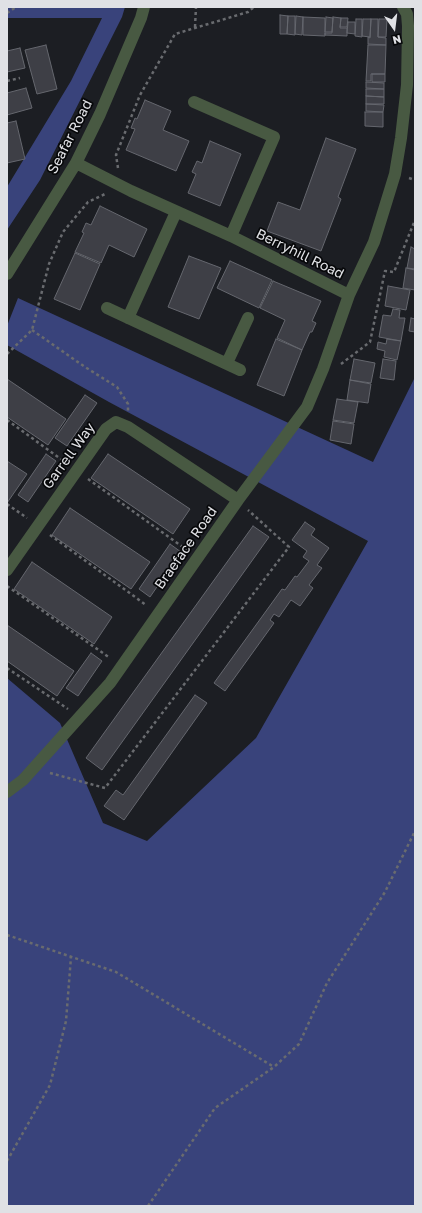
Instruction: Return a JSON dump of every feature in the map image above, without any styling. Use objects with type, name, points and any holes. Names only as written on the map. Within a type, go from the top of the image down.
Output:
[{"type":"street","name":"Seafar Road","points":[[7,274],[76,163],[100,114],[141,18],[144,7]]},
{"type":"street","name":"Berryhill Road","points":[[76,163],[120,186],[231,236],[350,295],[374,242],[395,174],[407,85],[408,26],[407,14],[403,7]]},
{"type":"street","points":[[194,102],[274,137],[231,236]]},
{"type":"street","points":[[128,318],[176,212]]},
{"type":"street","name":"Braeface Road","points":[[7,792],[23,780],[110,683],[197,557],[306,407],[323,369],[350,295]]},
{"type":"street","points":[[107,308],[240,370]]},
{"type":"street","points":[[227,363],[248,318]]},
{"type":"street","name":"Garrell Way","points":[[7,570],[106,429],[116,422],[128,426]]},
{"type":"street","points":[[128,426],[238,500]]},
{"type":"path","points":[[7,13],[16,7]]},
{"type":"path","points":[[196,7],[196,27]]},
{"type":"path","points":[[7,354],[32,330],[49,264],[63,232],[88,202],[120,186],[116,155],[140,95],[175,34],[248,12],[254,7]]},
{"type":"path","points":[[7,81],[20,78]]},
{"type":"path","points":[[323,369],[334,369],[370,342],[385,271],[394,272],[415,220]]},
{"type":"path","points":[[32,330],[117,387],[128,404],[128,426]]},
{"type":"path","points":[[7,420],[197,557]]},
{"type":"path","points":[[34,768],[105,788],[289,547],[238,500]]},
{"type":"path","points":[[7,504],[158,614]]},
{"type":"path","points":[[7,586],[121,666]]},
{"type":"path","points":[[7,668],[80,717]]},
{"type":"path","points":[[148,1206],[215,1108],[274,1067],[299,1044],[327,983],[385,892],[415,830]]},
{"type":"path","points":[[7,935],[116,972],[274,1067]]},
{"type":"path","points":[[7,1161],[50,1085],[66,1021],[71,957]]},
{"type":"shaded area","points":[[7,7],[125,7],[122,17],[40,180],[7,230],[7,187],[71,81],[102,18],[7,18]]},
{"type":"shaded area","points":[[18,298],[373,462],[415,377],[415,1206],[7,1206],[7,678],[60,723],[103,823],[147,841],[256,738],[368,541],[109,402],[7,345],[7,326]]},
{"type":"building","points":[[280,15],[288,16],[287,34],[280,34]]},
{"type":"building","points":[[288,16],[295,16],[295,35],[287,34]]},
{"type":"building","points":[[296,16],[303,17],[302,35],[295,34]]},
{"type":"building","points":[[303,17],[325,18],[325,36],[303,35]]},
{"type":"building","points":[[326,17],[333,18],[332,32],[325,32]]},
{"type":"building","points":[[333,17],[341,18],[340,28],[347,28],[347,36],[325,35],[325,33],[332,33]]},
{"type":"building","points":[[341,18],[348,18],[347,27],[340,27]]},
{"type":"building","points":[[356,19],[362,19],[362,37],[355,36]]},
{"type":"building","points":[[363,19],[371,19],[370,37],[362,36]]},
{"type":"building","points":[[371,19],[378,19],[378,37],[386,38],[386,45],[368,44],[368,37],[370,38]]},
{"type":"building","points":[[379,19],[387,19],[386,37],[378,37]]},
{"type":"building","points":[[348,22],[355,22],[355,34],[347,33]]},
{"type":"building","points":[[46,45],[57,89],[37,94],[25,50]]},
{"type":"building","points":[[368,45],[386,45],[385,74],[371,74],[371,81],[366,81]]},
{"type":"building","points":[[20,48],[25,68],[7,72],[7,51]]},
{"type":"building","points":[[372,74],[385,74],[385,82],[372,82]]},
{"type":"building","points":[[366,82],[384,83],[384,89],[366,88]]},
{"type":"building","points":[[26,88],[32,108],[7,115],[7,93]]},
{"type":"building","points":[[366,89],[384,89],[384,97],[366,96]]},
{"type":"building","points":[[366,96],[384,97],[384,104],[366,104]]},
{"type":"building","points":[[145,100],[171,111],[163,130],[189,141],[176,171],[126,150],[135,129],[131,128],[135,118],[137,119]]},
{"type":"building","points":[[366,104],[384,105],[383,112],[366,111]]},
{"type":"building","points":[[365,112],[383,112],[383,127],[365,126]]},
{"type":"building","points":[[16,121],[25,159],[7,163],[7,123]]},
{"type":"building","points":[[326,138],[356,149],[338,197],[341,199],[321,251],[267,231],[278,202],[300,210]]},
{"type":"building","points":[[210,141],[241,154],[220,206],[188,193],[196,174],[192,172],[197,161],[202,163]]},
{"type":"building","points":[[100,206],[147,229],[134,257],[109,245],[101,263],[75,252],[84,233],[82,232],[86,223],[91,225]]},
{"type":"building","points":[[411,247],[415,249],[415,269],[407,268]]},
{"type":"building","points":[[75,253],[100,264],[80,310],[54,299]]},
{"type":"building","points":[[189,256],[221,268],[199,319],[168,307]]},
{"type":"building","points":[[230,261],[272,280],[259,308],[217,288]]},
{"type":"building","points":[[406,268],[415,270],[415,290],[403,288]]},
{"type":"building","points":[[273,281],[321,301],[312,321],[316,323],[302,350],[277,338],[285,320],[260,308]]},
{"type":"building","points":[[388,286],[410,290],[406,310],[385,306]]},
{"type":"building","points":[[393,309],[400,310],[399,318],[405,318],[401,341],[379,337],[383,315],[391,316]]},
{"type":"building","points":[[411,318],[415,319],[415,332],[409,331]]},
{"type":"building","points":[[276,339],[302,350],[284,396],[257,385]]},
{"type":"building","points":[[387,339],[401,341],[397,360],[384,357],[385,351],[377,349],[378,342],[386,344]]},
{"type":"building","points":[[354,359],[375,363],[371,383],[350,380]]},
{"type":"building","points":[[383,359],[396,361],[394,380],[380,378]]},
{"type":"building","points":[[7,379],[66,419],[48,445],[7,417]]},
{"type":"building","points":[[350,380],[371,384],[368,403],[347,400]]},
{"type":"building","points":[[85,395],[97,403],[67,446],[55,438]]},
{"type":"building","points":[[337,399],[358,402],[354,423],[333,420]]},
{"type":"building","points":[[333,421],[354,424],[351,444],[330,440]]},
{"type":"building","points":[[46,454],[56,461],[28,502],[18,495]]},
{"type":"building","points":[[108,454],[190,509],[173,534],[91,478]]},
{"type":"building","points":[[7,461],[27,474],[7,503]]},
{"type":"building","points":[[70,508],[150,562],[131,589],[52,535]]},
{"type":"building","points":[[305,522],[315,529],[311,535],[329,548],[317,565],[322,568],[309,585],[313,588],[300,606],[291,600],[279,617],[274,614],[270,620],[274,623],[225,691],[214,683],[282,589],[285,590],[295,576],[297,577],[309,561],[303,557],[307,551],[292,540]]},
{"type":"building","points":[[253,526],[269,537],[102,770],[86,758]]},
{"type":"building","points":[[170,544],[181,552],[150,597],[139,589]]},
{"type":"building","points":[[32,562],[112,617],[94,644],[14,589]]},
{"type":"building","points":[[7,625],[74,671],[57,696],[7,661]]},
{"type":"building","points":[[91,653],[102,661],[78,696],[66,688]]},
{"type":"building","points":[[195,695],[207,703],[124,820],[104,806],[116,790],[123,795]]}]
